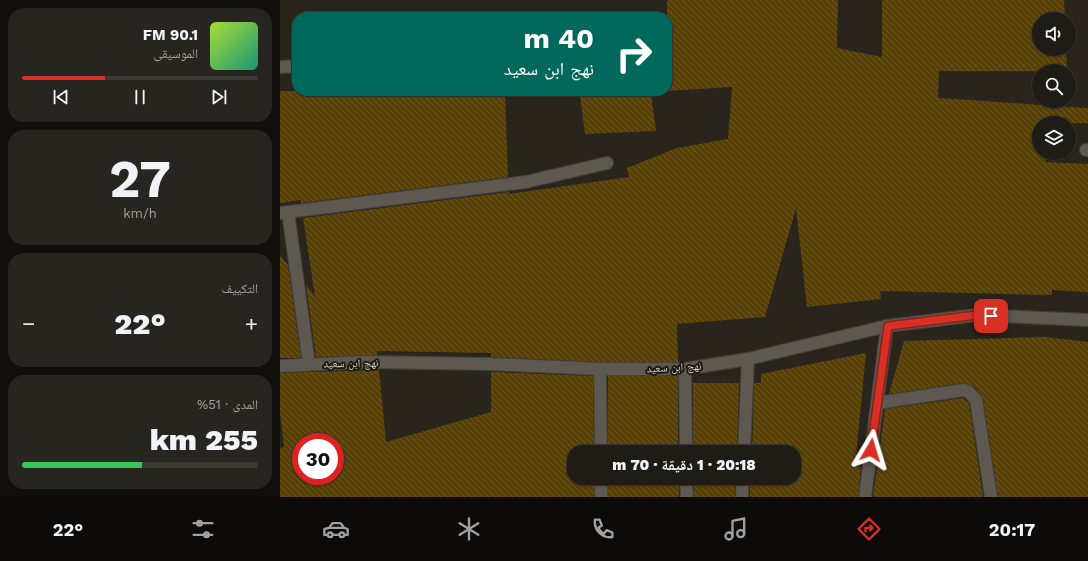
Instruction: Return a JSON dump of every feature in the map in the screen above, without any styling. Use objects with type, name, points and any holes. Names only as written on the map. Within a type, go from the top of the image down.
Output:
[{"type":"street","points":[[280,67],[292,66]]},
{"type":"street","points":[[309,364],[284,213],[526,182],[607,164]]},
{"type":"street","name":"نهج ابن سعيد","points":[[280,366],[366,362],[475,364],[600,369],[685,369],[748,359],[888,326],[977,315],[1088,320]]},
{"type":"street","points":[[865,497],[888,326]]},
{"type":"street","points":[[744,445],[748,359]]},
{"type":"street","points":[[600,369],[601,445]]},
{"type":"street","points":[[685,369],[686,445]]},
{"type":"street","points":[[877,403],[964,390],[969,392],[976,400],[991,497]]},
{"type":"street","points":[[601,485],[601,497]]},
{"type":"street","points":[[686,485],[687,497]]},
{"type":"street","points":[[742,497],[743,485]]},
{"type":"building","points":[[667,0],[838,0],[837,48],[882,57],[882,0],[1064,0],[1065,12],[1032,12],[1032,56],[1066,56],[1067,64],[1032,64],[1032,71],[939,71],[938,98],[1032,104],[1032,108],[1088,108],[1088,123],[1076,123],[1076,116],[1032,116],[1032,160],[1088,164],[1088,292],[1052,290],[1052,295],[880,291],[881,299],[807,307],[796,208],[765,317],[677,324],[678,362],[600,362],[491,357],[491,353],[377,351],[377,355],[316,357],[306,285],[315,296],[303,218],[509,192],[509,194],[629,177],[627,168],[677,148],[728,139],[732,87],[672,91],[672,12],[667,12]]},
{"type":"building","points":[[280,91],[292,91],[292,96],[505,96],[508,177],[301,203],[301,200],[280,203]]},
{"type":"building","points":[[580,96],[651,96],[656,131],[585,134]]},
{"type":"building","points":[[280,256],[288,265],[301,358],[280,358]]},
{"type":"building","points":[[1045,337],[1088,342],[1088,497],[998,497],[983,399],[975,387],[963,383],[889,394],[904,341]]},
{"type":"building","points":[[866,353],[855,466],[861,467],[858,497],[750,497],[750,485],[801,485],[801,445],[752,445],[754,383],[761,383],[761,374]]},
{"type":"building","points":[[379,370],[386,442],[491,412],[491,372],[593,376],[594,445],[567,445],[567,485],[594,485],[594,497],[280,497],[280,448],[284,447],[280,412],[280,373]]},
{"type":"building","points":[[608,376],[678,376],[678,445],[608,445]]},
{"type":"building","points":[[693,383],[739,383],[737,445],[693,445]]},
{"type":"building","points":[[963,398],[969,403],[983,497],[873,497],[885,409]]},
{"type":"building","points":[[608,485],[679,485],[679,497],[608,497]]},
{"type":"building","points":[[694,485],[735,485],[735,497],[694,497]]},
{"type":"route","points":[[871,450],[888,326],[977,315],[991,316]]}]
